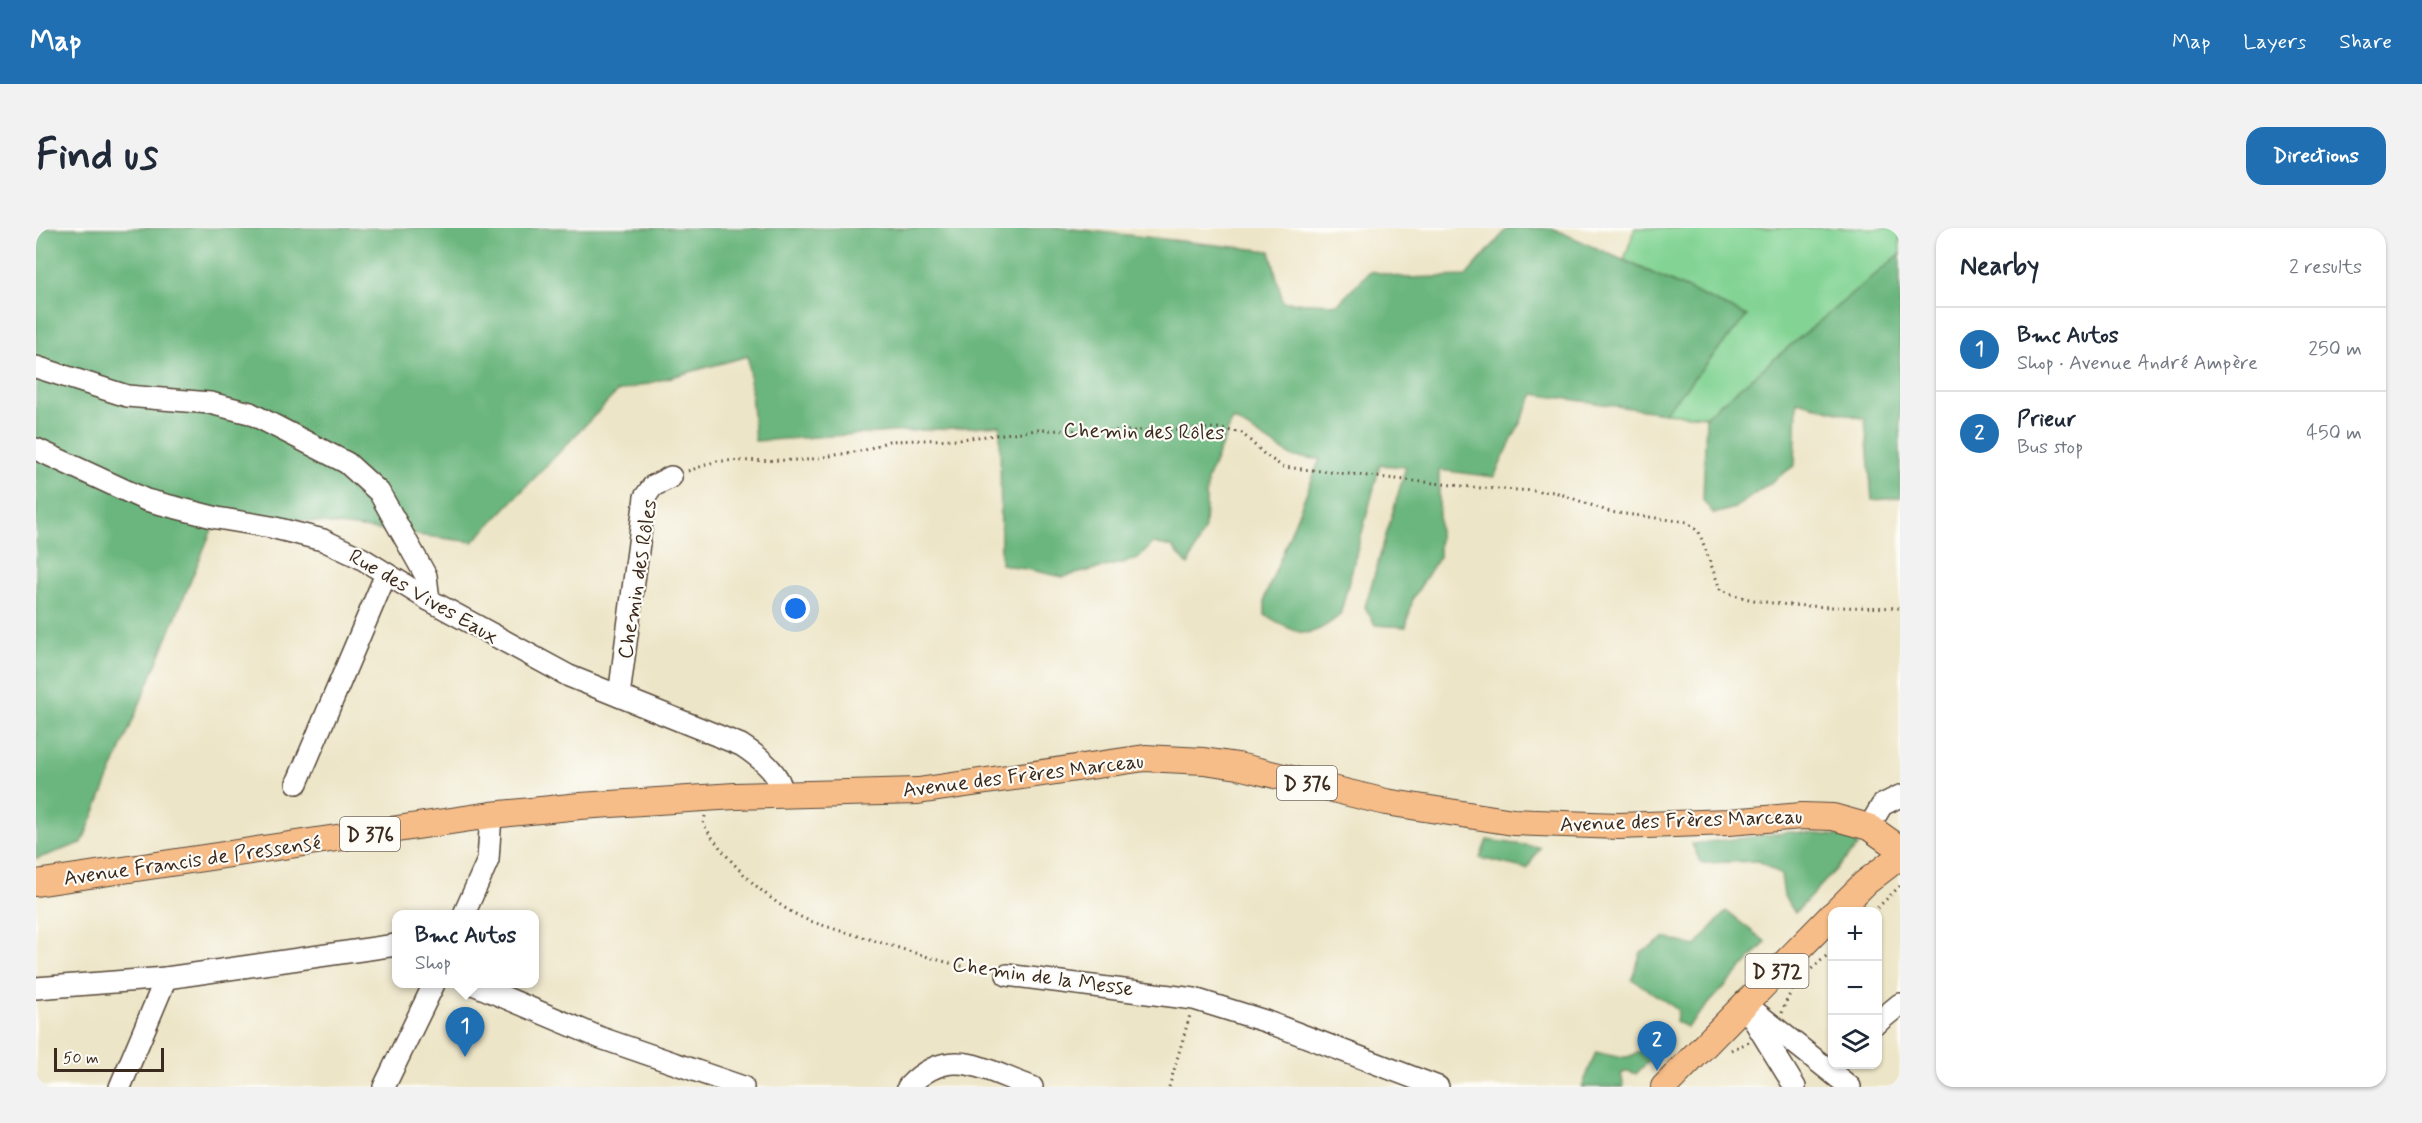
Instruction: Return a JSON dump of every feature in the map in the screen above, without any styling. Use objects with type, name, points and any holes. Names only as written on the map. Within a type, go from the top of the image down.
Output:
[{"type":"main road","name":"Avenue des Frères Marceau","points":[[706,798],[918,791],[1117,760],[1165,758],[1238,766],[1386,802],[1513,822],[1630,825],[1818,815],[1869,826],[1900,849]]},
{"type":"main road","name":"Avenue Francis de Pressensé","points":[[36,884],[491,815],[580,806],[706,798]]},
{"type":"main road","name":"D 372","points":[[1840,907],[1858,889],[1900,856]]},
{"type":"main road","name":"D 372","points":[[1664,1087],[1828,919]]},
{"type":"street","points":[[36,367],[128,396],[210,403],[250,413],[347,463],[379,492],[426,576],[429,600]]},
{"type":"street","name":"Rue des Vives Eaux","points":[[36,448],[146,500],[216,518],[270,527],[324,540],[569,676],[741,745],[757,756],[772,772],[783,787],[783,795]]},
{"type":"street","name":"Chemin des Rôles","points":[[619,696],[645,497],[653,486],[671,477]]},
{"type":"street","points":[[297,783],[386,574]]},
{"type":"street","points":[[1869,826],[1882,805],[1900,796]]},
{"type":"street","points":[[466,910],[488,860],[491,815]]},
{"type":"street","points":[[36,988],[166,978],[392,946]]},
{"type":"street","name":"Chemin de la Messe","points":[[1007,975],[1194,999],[1265,1021],[1438,1087]]},
{"type":"street","points":[[120,1087],[166,978]]},
{"type":"street","points":[[384,1087],[432,988]]},
{"type":"street","points":[[482,988],[601,1038],[743,1087]]},
{"type":"street","points":[[1744,1003],[1770,1026],[1828,1062]]},
{"type":"street","points":[[1882,1019],[1900,1004]]},
{"type":"street","points":[[1770,1026],[1795,1087]]},
{"type":"street","points":[[908,1087],[925,1069],[954,1061],[1032,1087]]},
{"type":"street","points":[[1834,1069],[1850,1087]]},
{"type":"path","name":"Chemin des Rôles","points":[[671,477],[717,460],[806,460],[865,450],[889,441],[961,439],[1038,430],[1135,431],[1217,428],[1242,433],[1284,467],[1481,488],[1555,492],[1610,512],[1687,522],[1699,532],[1720,589],[1735,597],[1761,603],[1900,608]]},
{"type":"path","name":"Chemin de la Messe","points":[[706,798],[703,824],[713,840],[747,878],[799,915],[808,920],[958,966],[1007,975]]},
{"type":"path","points":[[1878,907],[1900,886]]},
{"type":"path","points":[[1723,1056],[1732,1048],[1745,1045],[1770,1026],[1787,994],[1828,955]]},
{"type":"path","points":[[1169,1087],[1194,999]]},
{"type":"green space","points":[[36,228],[1065,228],[1270,251],[1283,302],[1338,304],[1370,271],[1407,278],[1466,276],[1508,228],[1552,228],[1747,316],[1664,413],[1534,394],[1494,477],[1439,470],[1439,557],[1413,598],[1406,627],[1375,625],[1365,607],[1406,467],[1380,465],[1340,615],[1319,629],[1303,633],[1286,627],[1265,615],[1265,597],[1320,459],[1293,457],[1233,419],[1207,480],[1205,528],[1188,565],[1172,547],[1153,543],[1138,559],[1063,577],[1001,564],[1000,425],[755,441],[748,356],[617,392],[473,542],[220,510],[82,843],[36,859]]},
{"type":"green space","points":[[1635,228],[1900,228],[1900,254],[1706,416],[1664,413],[1747,316],[1624,260]]},
{"type":"green space","points":[[1900,254],[1900,498],[1872,500],[1865,419],[1797,401],[1795,465],[1735,508],[1714,514],[1703,500],[1706,416]]},
{"type":"green space","points":[[1791,832],[1854,837],[1858,846],[1795,913],[1784,896],[1781,875],[1759,861],[1701,863],[1692,844]]},
{"type":"green space","points":[[1487,840],[1540,847],[1527,869],[1480,858]]},
{"type":"green space","points":[[1726,911],[1766,942],[1687,1027],[1676,1022],[1678,1010],[1632,979],[1641,952],[1665,938],[1696,946]]},
{"type":"green space","points":[[1659,1037],[1667,1042],[1636,1074],[1628,1071],[1621,1074],[1624,1087],[1582,1087],[1596,1052],[1617,1057],[1630,1056]]},
{"type":"place","name":"Bmc Autos","points":[[465,1057]]},
{"type":"place","name":"Prieur","points":[[1657,1071]]}]
